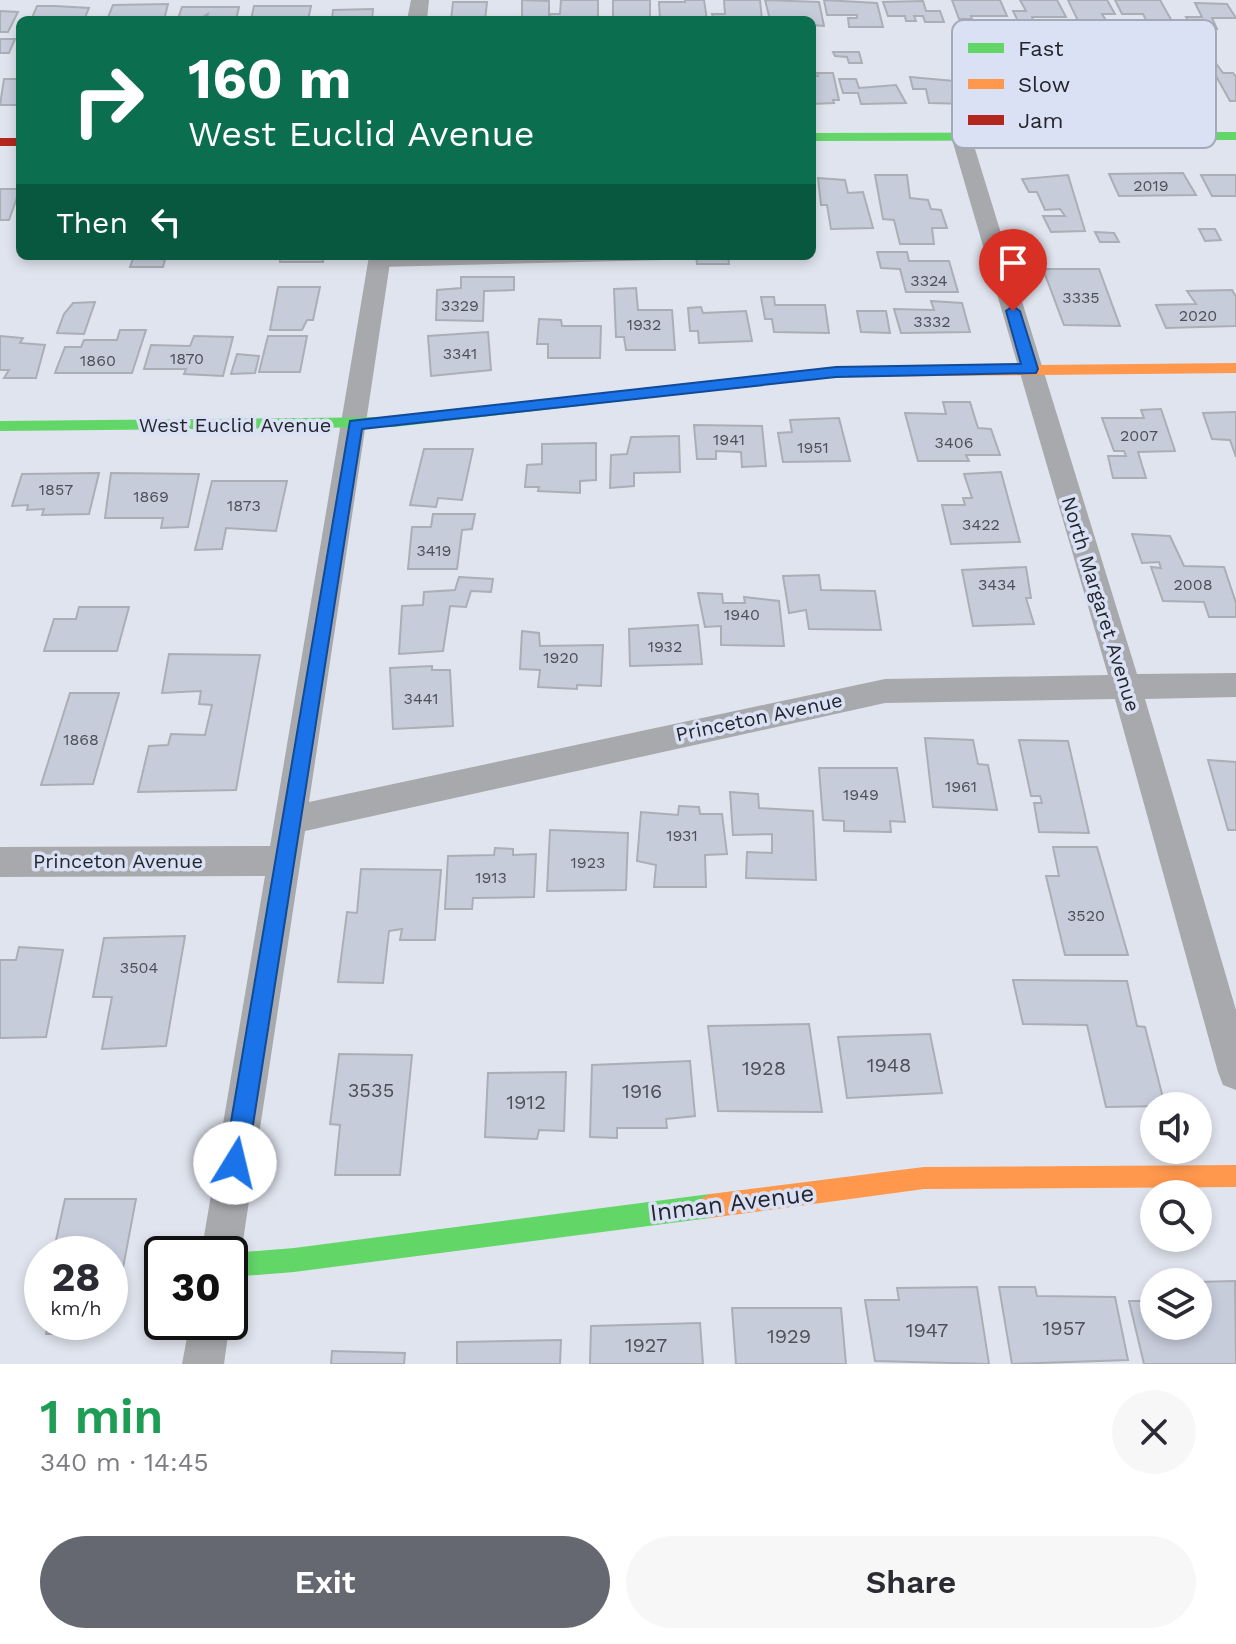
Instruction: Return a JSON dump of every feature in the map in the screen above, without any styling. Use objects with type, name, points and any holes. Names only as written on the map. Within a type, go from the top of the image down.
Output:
[{"type":"street","points":[[816,137],[952,136]]},
{"type":"street","name":"North Margaret Avenue","points":[[965,148],[1126,686],[1236,1072]]},
{"type":"street","points":[[224,1236],[380,260]]},
{"type":"street","name":"West Euclid Avenue","points":[[0,426],[355,425],[836,372],[1236,368]]},
{"type":"street","name":"Princeton Avenue","points":[[291,820],[885,691],[1236,685]]},
{"type":"street","name":"Princeton Avenue","points":[[0,862],[283,861]]},
{"type":"street","name":"Inman Avenue","points":[[248,1264],[924,1178],[1236,1176]]},
{"type":"street","points":[[203,1364],[207,1340]]},
{"type":"building","points":[[522,0],[549,1],[549,16],[522,16]]},
{"type":"building","points":[[561,0],[598,0],[598,16],[550,16],[560,14]]},
{"type":"building","points":[[613,0],[650,0],[650,16],[613,16]]},
{"type":"building","points":[[704,0],[706,16],[660,16],[659,2]]},
{"type":"building","points":[[724,0],[760,0],[762,16],[712,14],[725,14]]},
{"type":"building","points":[[765,0],[819,2],[824,26],[816,25],[816,16],[769,16]]},
{"type":"building","points":[[824,0],[877,3],[883,27],[849,27],[848,18],[857,18],[857,15],[827,15]]},
{"type":"building","points":[[952,0],[1000,0],[1007,16],[959,19]]},
{"type":"building","points":[[1020,0],[1057,0],[1066,17],[1018,20],[1013,11],[1026,11]]},
{"type":"building","points":[[1068,0],[1107,0],[1115,14],[1102,14],[1106,20],[1078,20]]},
{"type":"building","points":[[1115,0],[1160,0],[1171,20],[1146,20],[1143,14],[1122,14]]},
{"type":"building","points":[[923,1],[926,11],[940,11],[944,22],[925,22],[923,16],[914,16],[916,21],[906,21],[905,16],[888,16],[883,2]]},
{"type":"building","points":[[453,2],[487,2],[485,16],[451,16]]},
{"type":"building","points":[[1195,3],[1227,4],[1236,18],[1188,20],[1186,17],[1202,17]]},
{"type":"building","points":[[168,4],[165,16],[109,16],[113,5]]},
{"type":"building","points":[[37,6],[89,8],[86,16],[33,16]]},
{"type":"building","points":[[254,6],[311,6],[309,16],[252,16]]},
{"type":"building","points":[[182,7],[239,7],[237,16],[179,16]]},
{"type":"building","points":[[373,9],[372,16],[332,16],[333,10]]},
{"type":"building","points":[[0,11],[18,12],[8,32],[0,32]]},
{"type":"building","points":[[0,39],[15,39],[9,53],[0,53]]},
{"type":"building","points":[[833,52],[859,52],[862,63],[849,63],[847,57],[835,56]]},
{"type":"building","points":[[1216,63],[1223,73],[1233,73],[1236,77],[1236,101],[1230,101],[1216,76]]},
{"type":"building","points":[[817,73],[833,73],[839,100],[816,104]]},
{"type":"building","points":[[910,77],[952,81],[952,104],[929,103],[926,89],[913,89]]},
{"type":"building","points":[[4,79],[16,79],[16,105],[0,105]]},
{"type":"building","points":[[839,79],[856,79],[859,88],[896,85],[906,103],[861,104],[858,93],[843,93]]},
{"type":"building","points":[[1183,173],[1196,195],[1119,196],[1109,174]]},
{"type":"building","points":[[875,175],[907,175],[910,198],[928,200],[931,209],[941,210],[947,228],[932,228],[934,244],[900,244],[894,220],[883,219]]},
{"type":"building","points":[[1068,175],[1085,231],[1051,232],[1043,216],[1065,216],[1060,209],[1045,210],[1037,192],[1029,192],[1022,179]]},
{"type":"building","points":[[1201,175],[1236,175],[1236,196],[1212,196]]},
{"type":"building","points":[[818,178],[845,180],[848,193],[863,192],[873,228],[831,229],[827,205],[821,205]]},
{"type":"building","points":[[0,189],[16,189],[16,200],[9,220],[0,220]]},
{"type":"building","points":[[1199,229],[1215,229],[1221,240],[1205,241]]},
{"type":"building","points":[[1095,232],[1114,233],[1119,242],[1100,242]]},
{"type":"building","points":[[877,252],[907,252],[909,261],[949,261],[958,292],[906,292],[900,269],[881,268]]},
{"type":"building","points":[[133,260],[165,260],[163,267],[130,267]]},
{"type":"building","points":[[280,260],[323,260],[323,262]]},
{"type":"building","points":[[696,260],[728,260],[729,264],[697,264]]},
{"type":"building","points":[[1043,269],[1099,269],[1120,326],[1064,325]]},
{"type":"building","points":[[461,277],[514,277],[514,290],[484,291],[483,321],[436,320],[437,290],[461,288]]},
{"type":"building","points":[[278,287],[320,287],[313,320],[307,320],[302,330],[270,330]]},
{"type":"building","points":[[636,288],[638,310],[672,310],[675,350],[626,350],[624,337],[616,337],[614,289]]},
{"type":"building","points":[[1232,290],[1236,297],[1236,326],[1166,328],[1156,305],[1196,304],[1187,291]]},
{"type":"building","points":[[761,297],[774,297],[775,305],[825,305],[829,333],[774,332],[772,319],[765,319]]},
{"type":"building","points":[[931,301],[962,303],[970,332],[901,333],[894,309],[934,310]]},
{"type":"building","points":[[95,302],[84,334],[57,333],[64,314],[73,303]]},
{"type":"building","points":[[701,307],[703,313],[746,311],[752,341],[699,343],[698,331],[690,331],[688,308]]},
{"type":"building","points":[[857,311],[886,311],[890,333],[861,332]]},
{"type":"building","points":[[539,319],[561,320],[562,326],[601,326],[600,358],[548,358],[548,344],[537,344]]},
{"type":"building","points":[[120,330],[146,330],[132,373],[55,373],[65,347],[81,347],[84,340],[117,340]]},
{"type":"building","points":[[488,332],[491,370],[431,376],[428,336]]},
{"type":"building","points":[[0,336],[23,338],[20,343],[45,345],[36,378],[4,378],[9,370],[0,370]]},
{"type":"building","points":[[194,336],[233,337],[223,376],[184,374],[186,369],[144,369],[151,345],[190,346]]},
{"type":"building","points":[[268,336],[307,336],[300,372],[259,372]]},
{"type":"building","points":[[237,354],[259,356],[255,373],[231,374]]},
{"type":"building","points":[[943,402],[970,402],[978,428],[991,429],[1000,455],[966,455],[969,461],[918,461],[905,413],[946,414]]},
{"type":"building","points":[[1161,409],[1175,451],[1138,452],[1146,478],[1113,478],[1108,456],[1126,456],[1124,451],[1114,451],[1102,418],[1144,418],[1141,410]]},
{"type":"building","points":[[1236,412],[1236,457],[1230,440],[1212,439],[1203,413]]},
{"type":"building","points":[[839,418],[850,461],[783,462],[778,433],[792,432],[790,420]]},
{"type":"building","points":[[694,425],[762,426],[766,466],[742,467],[741,452],[716,451],[716,459],[697,459]]},
{"type":"building","points":[[679,436],[680,472],[634,473],[634,486],[610,488],[611,455],[627,454],[631,437]]},
{"type":"building","points":[[596,443],[596,480],[580,481],[580,493],[538,491],[539,487],[525,487],[527,465],[542,464],[542,444]]},
{"type":"building","points":[[424,449],[473,449],[462,500],[438,498],[436,507],[410,505]]},
{"type":"building","points":[[1001,472],[1020,542],[951,544],[942,505],[965,505],[963,498],[972,498],[964,474]]},
{"type":"building","points":[[99,473],[89,514],[42,515],[44,509],[27,510],[28,505],[12,506],[22,474]]},
{"type":"building","points":[[111,473],[199,474],[188,527],[161,528],[163,518],[105,518]]},
{"type":"building","points":[[212,481],[287,481],[276,531],[226,528],[222,549],[195,550]]},
{"type":"building","points":[[433,514],[475,514],[472,529],[462,530],[457,569],[408,569],[412,527],[431,527]]},
{"type":"building","points":[[1132,534],[1170,536],[1184,566],[1224,567],[1236,603],[1236,617],[1209,617],[1204,602],[1163,601],[1151,567],[1161,568],[1159,562],[1142,563]]},
{"type":"building","points":[[1026,567],[1031,598],[1026,598],[1034,624],[973,626],[962,570]]},
{"type":"building","points":[[819,575],[821,590],[875,591],[881,630],[809,629],[806,610],[789,613],[783,576]]},
{"type":"building","points":[[459,577],[493,579],[491,592],[471,591],[466,607],[450,606],[443,651],[399,654],[402,606],[423,605],[424,592],[455,590]]},
{"type":"building","points":[[698,593],[722,594],[723,603],[745,603],[744,597],[779,601],[784,646],[721,645],[721,626],[705,627]]},
{"type":"building","points":[[79,607],[129,607],[117,651],[44,651],[54,619],[76,619]]},
{"type":"building","points":[[698,625],[702,664],[630,666],[629,629]]},
{"type":"building","points":[[522,631],[539,633],[540,646],[603,645],[601,686],[577,685],[577,689],[538,687],[540,670],[520,669]]},
{"type":"building","points":[[169,654],[260,655],[236,790],[138,792],[149,746],[168,745],[171,734],[205,735],[212,705],[199,704],[201,691],[162,693]]},
{"type":"building","points":[[432,666],[432,670],[450,670],[453,726],[393,729],[390,668]]},
{"type":"building","points":[[70,693],[119,693],[93,784],[41,785]]},
{"type":"building","points":[[925,738],[973,740],[978,764],[988,765],[997,810],[933,807]]},
{"type":"building","points":[[1019,740],[1068,741],[1089,833],[1039,832],[1034,803],[1042,803],[1040,796],[1031,796]]},
{"type":"building","points":[[1208,760],[1236,762],[1236,830],[1228,830]]},
{"type":"building","points":[[819,768],[897,768],[905,822],[890,821],[891,832],[844,831],[844,821],[823,820]]},
{"type":"building","points":[[730,792],[758,794],[759,808],[813,811],[816,880],[746,878],[747,852],[772,853],[772,834],[733,835]]},
{"type":"building","points":[[679,806],[699,807],[700,814],[722,814],[727,854],[705,855],[706,887],[654,887],[656,865],[637,861],[641,812],[678,815]]},
{"type":"building","points":[[550,830],[628,833],[626,890],[547,891]]},
{"type":"building","points":[[1053,847],[1097,847],[1128,955],[1065,955],[1046,876],[1059,876]]},
{"type":"building","points":[[495,848],[513,849],[513,855],[536,854],[534,897],[473,898],[472,909],[445,909],[448,856],[494,855]]},
{"type":"building","points":[[361,869],[441,870],[435,940],[400,940],[402,929],[389,931],[383,983],[338,982],[347,912],[357,913]]},
{"type":"building","points":[[185,936],[166,1046],[102,1049],[112,997],[93,997],[104,938]]},
{"type":"building","points":[[19,947],[63,950],[46,1037],[0,1038],[0,960],[16,960]]},
{"type":"building","points":[[1013,980],[1127,981],[1137,1026],[1145,1027],[1161,1092],[1140,1092],[1140,1106],[1106,1107],[1087,1025],[1023,1024]]},
{"type":"building","points":[[809,1024],[822,1112],[718,1111],[708,1026]]},
{"type":"building","points":[[930,1034],[942,1093],[847,1098],[838,1037]]},
{"type":"building","points":[[339,1054],[412,1055],[400,1175],[335,1175],[340,1125],[330,1124]]},
{"type":"building","points":[[690,1061],[695,1116],[666,1119],[667,1128],[617,1128],[617,1138],[590,1137],[592,1065]]},
{"type":"building","points":[[566,1072],[564,1131],[539,1130],[537,1139],[485,1137],[488,1073]]},
{"type":"building","points":[[65,1199],[136,1199],[128,1241],[128,1236],[57,1236]]},
{"type":"building","points":[[1235,1281],[1236,1364],[1144,1364],[1129,1301],[1140,1301],[1140,1340],[1212,1340],[1212,1282]]},
{"type":"building","points":[[977,1287],[989,1364],[875,1361],[865,1300],[899,1300],[897,1288]]},
{"type":"building","points":[[999,1287],[1035,1287],[1037,1296],[1115,1297],[1128,1360],[1012,1364]]},
{"type":"building","points":[[732,1308],[841,1308],[846,1364],[736,1364]]},
{"type":"building","points":[[700,1323],[703,1364],[590,1364],[591,1326]]},
{"type":"building","points":[[561,1340],[560,1364],[457,1364],[457,1342]]},
{"type":"building","points":[[332,1351],[405,1353],[404,1364],[331,1364]]},
{"type":"traffic: fast","points":[[1216,136],[1236,136]]},
{"type":"traffic: fast","points":[[816,137],[952,137]]},
{"type":"traffic: fast","points":[[0,426],[394,422],[732,384]]},
{"type":"traffic: fast","points":[[248,1264],[710,1206]]},
{"type":"traffic: slow","points":[[732,384],[836,372],[1236,368]]},
{"type":"traffic: slow","points":[[710,1206],[924,1178],[1236,1176]]},
{"type":"traffic: jam","points":[[0,142],[16,142]]},
{"type":"route","points":[[235,1163],[355,425],[836,372],[1030,369],[1013,311]]}]
